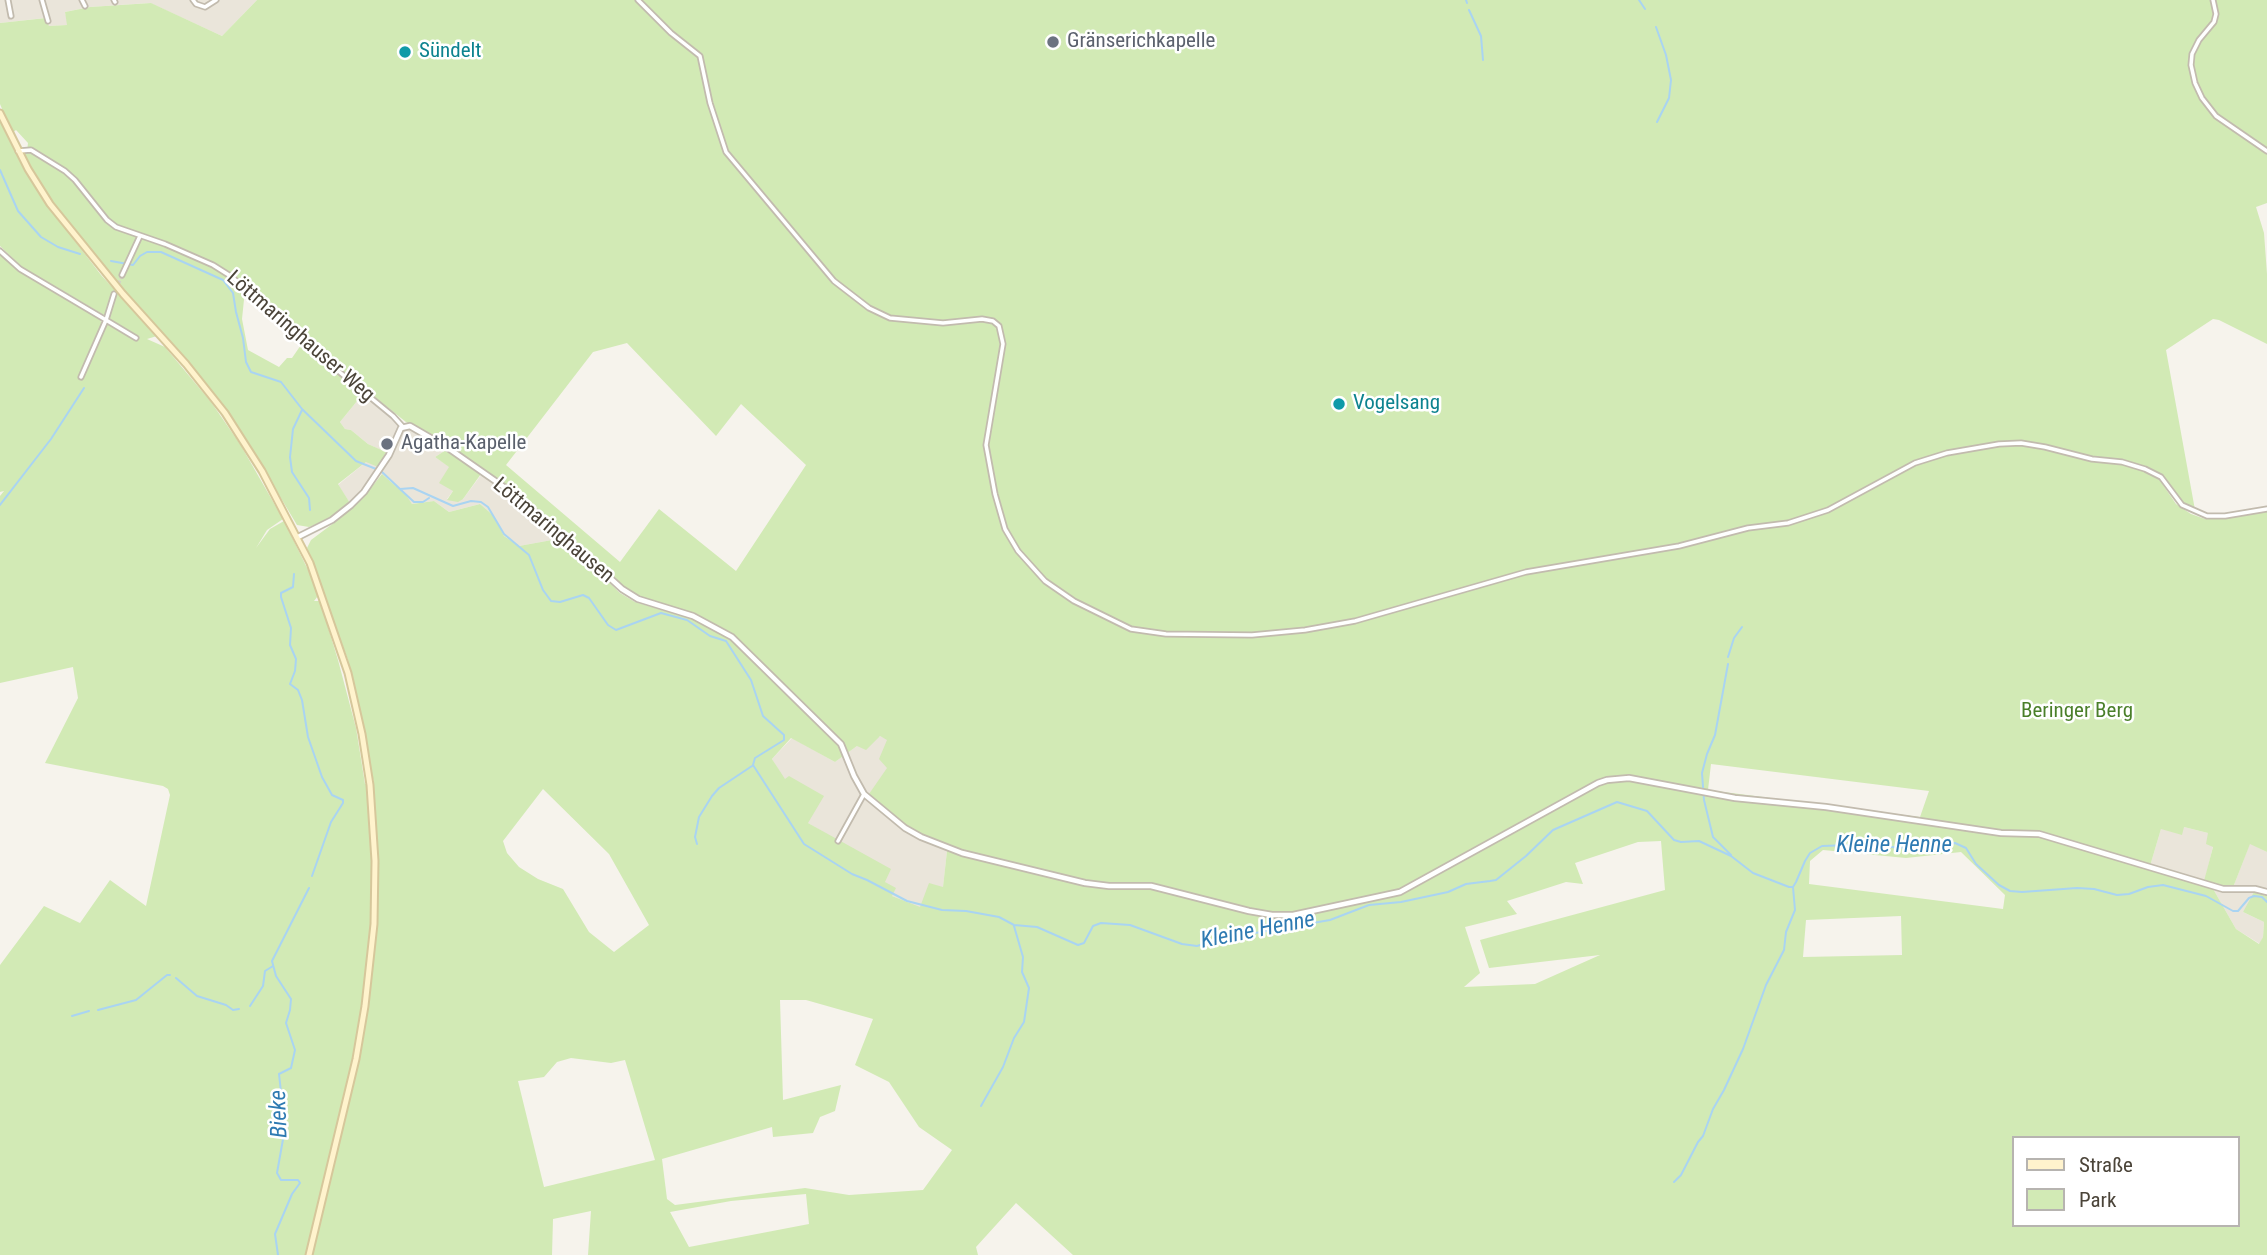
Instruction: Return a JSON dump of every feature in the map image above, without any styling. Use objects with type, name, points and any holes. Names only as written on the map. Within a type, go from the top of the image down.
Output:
[{"type":"main road","points":[[0,113],[18,151],[50,204],[225,413],[262,471],[298,537],[324,597],[343,654],[370,785],[376,861],[374,924],[365,1006],[343,1114],[309,1255]]},
{"type":"street","points":[[8,0],[11,16]]},
{"type":"street","points":[[42,0],[48,21]]},
{"type":"street","points":[[82,0],[85,6]]},
{"type":"street","points":[[193,0],[205,7],[216,0]]},
{"type":"street","points":[[638,0],[671,33],[698,54],[702,61],[716,125],[726,152],[838,285],[873,311],[890,318],[943,323],[982,319],[993,321],[999,326],[1003,336],[1002,349],[986,445],[1005,529],[1018,551],[1045,581],[1074,601],[1132,629],[1166,634],[1252,635],[1305,630],[1355,621],[1526,572],[1679,546],[1748,528],[1788,523],[1828,510],[1915,463],[1947,453],[1998,444],[2021,443],[2096,460],[2138,466],[2161,477],[2176,498],[2197,513],[2214,517],[2267,509]]},
{"type":"street","points":[[2213,0],[2216,14],[2214,22],[2199,40],[2191,59],[2195,83],[2202,98],[2216,116],[2267,151]]},
{"type":"street","name":"Löttmaringhauser Weg","points":[[18,151],[31,150],[65,171],[111,224],[206,261],[232,277],[403,427]]},
{"type":"street","points":[[122,275],[140,236]]},
{"type":"street","points":[[0,251],[20,269],[136,338]]},
{"type":"street","points":[[81,377],[106,320],[114,294]]},
{"type":"street","name":"Löttmaringhausen","points":[[403,427],[410,426],[506,488],[622,589],[638,599],[693,616],[723,631],[737,642],[843,747],[864,793]]},
{"type":"street","points":[[298,537],[338,516],[358,499],[389,455],[403,427]]},
{"type":"street","points":[[838,841],[864,793],[911,832],[962,853],[1085,883],[1165,888],[1231,907],[1272,915],[1293,915],[1400,892],[1598,783],[1629,778],[1735,798],[1826,807],[2001,833],[2039,834],[2223,889],[2267,892]]},
{"type":"shaded area","points":[[0,0],[257,0],[222,36],[150,3],[90,7],[65,12],[68,25],[49,26],[45,18],[0,23]]},
{"type":"shaded area","points":[[362,395],[405,429],[446,450],[435,457],[450,467],[453,491],[447,499],[463,499],[481,475],[496,483],[563,538],[519,546],[504,536],[494,516],[480,504],[449,512],[434,501],[412,504],[392,482],[376,470],[350,503],[338,485],[366,462],[385,452],[368,444],[351,430],[345,429],[340,422]]},
{"type":"shaded area","points":[[880,736],[887,739],[887,768],[898,820],[947,851],[943,888],[920,908],[892,896],[885,882],[838,841],[808,823],[772,759],[792,738],[835,762],[857,746]]},
{"type":"shaded area","points":[[2184,827],[2208,833],[2213,846],[2205,880],[2229,887],[2234,885],[2250,843],[2267,852],[2267,896],[2262,894],[2243,912],[2264,922],[2260,944],[2236,929],[2212,887],[2150,866],[2161,829]]},
{"type":"green space","name":"Beringer Berg","points":[[257,0],[2267,0],[2267,203],[2256,207],[2264,233],[2267,344],[2213,319],[2166,350],[2195,510],[2184,504],[2165,479],[2148,468],[2134,463],[2073,453],[2080,459],[2129,466],[2157,476],[2176,504],[2205,519],[2267,511],[2267,852],[2250,844],[2234,885],[2223,886],[2204,881],[2213,847],[2206,844],[2208,833],[2184,827],[2182,835],[2161,829],[2150,866],[2212,887],[2236,929],[2259,944],[2263,937],[2264,922],[2243,912],[2254,892],[2267,896],[2267,1255],[1073,1255],[1016,1203],[976,1247],[978,1255],[588,1255],[591,1211],[553,1219],[552,1255],[0,1255],[0,965],[44,906],[80,923],[110,880],[146,906],[170,795],[168,789],[163,786],[45,763],[78,698],[73,667],[0,683],[0,496],[4,491],[0,492],[0,255],[100,318],[102,326],[89,358],[91,361],[109,318],[22,267],[0,246],[0,120],[28,176],[45,202],[101,275],[157,336],[147,339],[165,347],[211,402],[240,444],[283,519],[267,530],[256,548],[270,529],[284,521],[311,576],[318,596],[314,601],[320,601],[356,728],[365,784],[374,783],[348,660],[307,548],[311,540],[363,498],[382,474],[406,495],[412,504],[434,501],[449,512],[480,504],[494,516],[504,536],[519,546],[563,538],[620,593],[635,602],[695,620],[730,639],[738,640],[701,617],[627,590],[569,536],[522,498],[485,470],[406,422],[283,324],[245,290],[242,319],[248,350],[279,367],[287,358],[292,358],[303,342],[362,395],[340,422],[345,429],[386,452],[378,467],[366,462],[338,484],[350,503],[343,509],[331,518],[309,527],[297,525],[248,443],[200,377],[54,205],[24,158],[23,152],[27,151],[28,143],[16,130],[12,133],[0,104],[0,23],[46,18],[49,26],[67,25],[65,12],[90,7],[151,3],[222,36]],"holes":[[[627,343],[716,436],[741,404],[806,465],[736,571],[659,509],[620,562],[506,465],[593,352]],[[880,736],[887,740],[879,759],[887,768],[869,794],[898,820],[947,851],[943,887],[929,883],[920,907],[892,896],[896,888],[885,882],[891,869],[808,823],[824,796],[789,776],[785,779],[772,759],[791,738],[835,762],[857,746],[866,750]],[[1711,764],[1929,791],[1920,817],[1708,790]],[[543,789],[609,854],[649,925],[614,952],[589,932],[563,889],[538,879],[519,867],[507,853],[503,841]],[[1661,841],[1665,890],[1480,940],[1489,968],[1600,955],[1535,984],[1464,987],[1480,973],[1465,927],[1517,914],[1507,901],[1566,882],[1583,884],[1575,863],[1638,842]],[[1823,850],[1906,858],[1961,852],[2005,895],[2003,909],[1809,884],[1810,861]],[[1901,916],[1902,955],[1803,957],[1806,920]],[[780,1000],[806,1000],[873,1019],[855,1065],[889,1082],[919,1127],[952,1150],[923,1190],[849,1195],[805,1188],[675,1205],[667,1199],[662,1159],[772,1127],[773,1137],[813,1133],[820,1117],[835,1111],[841,1085],[783,1100]],[[571,1058],[611,1063],[625,1060],[655,1160],[544,1187],[518,1081],[544,1077],[557,1062]],[[806,1194],[809,1224],[689,1247],[670,1212],[731,1201]]]},
{"type":"green space","points":[[446,450],[481,474],[458,502],[447,500],[453,491],[439,483],[449,467],[435,457]]},
{"type":"waterway","points":[[1639,0],[1645,9]]},
{"type":"waterway","points":[[1469,10],[1481,36],[1483,60]]},
{"type":"waterway","points":[[1656,27],[1671,80],[1669,98],[1657,122]]},
{"type":"waterway","name":"Kleine Henne","points":[[0,170],[18,211],[41,237],[58,247],[80,254]]},
{"type":"waterway","name":"Kleine Henne","points":[[111,261],[133,265],[147,252],[161,252],[223,280],[233,293],[246,362],[251,372],[281,382],[302,409],[356,461],[376,469]]},
{"type":"waterway","points":[[0,505],[51,439],[84,388]]},
{"type":"waterway","name":"Bieke","points":[[302,410],[293,429],[290,457],[292,472],[309,498],[310,510]]},
{"type":"waterway","name":"Kleine Henne","points":[[381,471],[400,489],[413,488],[453,506],[471,501],[481,502],[488,507],[504,534],[529,555],[543,590],[551,601],[560,602],[583,595],[589,598],[608,625],[616,630],[661,613],[687,620],[710,636],[726,641],[751,680],[763,716],[784,735],[784,740],[755,758],[753,765],[804,844],[852,874],[907,901],[942,910],[999,917],[1014,925],[1037,927],[1078,945],[1084,943],[1093,926],[1101,923],[1130,925],[1182,944],[1197,946],[1216,940],[1330,920],[1369,905],[1401,902],[1448,892],[1466,884],[1496,880],[1553,830],[1617,802],[1647,811],[1674,840],[1699,841],[1731,856],[1753,873],[1789,887],[1793,887],[1810,853],[1822,846],[1911,848],[1955,843],[1966,848],[1976,864],[1999,885],[2010,891],[2077,888],[2117,895],[2163,885],[2206,896],[2233,911],[2238,911],[2254,896],[2262,897],[2267,902]]},
{"type":"waterway","name":"Kleine Henne","points":[[400,489],[414,502],[423,502],[429,498]]},
{"type":"waterway","name":"Bieke","points":[[294,574],[293,587],[281,593],[291,628],[290,645],[296,659],[290,684],[298,690],[302,700],[308,737],[322,777],[332,795],[343,800],[331,822],[312,876]]},
{"type":"waterway","points":[[1728,657],[1734,638],[1742,627]]},
{"type":"waterway","points":[[1728,664],[1715,735],[1702,773],[1704,800],[1713,837],[1731,855]]},
{"type":"waterway","points":[[697,844],[695,837],[699,817],[712,796],[719,788],[752,766]]},
{"type":"waterway","points":[[1674,1182],[1681,1175],[1703,1136],[1713,1109],[1743,1049],[1766,985],[1784,950],[1786,932],[1795,910],[1793,887]]},
{"type":"waterway","name":"Bieke","points":[[278,1255],[275,1234],[292,1194],[300,1183],[298,1180],[281,1180],[277,1173],[285,1128],[279,1074],[291,1068],[295,1050],[286,1023],[291,999],[276,976],[272,961],[309,888]]},
{"type":"waterway","points":[[981,1106],[1024,1022],[1029,988],[1022,972],[1023,957],[1014,926]]},
{"type":"waterway","points":[[250,1006],[263,986],[265,971],[273,966]]},
{"type":"waterway","points":[[98,1010],[136,1000],[170,975]]},
{"type":"waterway","points":[[176,978],[197,996],[226,1005],[233,1010],[239,1009]]},
{"type":"waterway","points":[[72,1016],[89,1011]]},
{"type":"tunnel","points":[[114,294],[122,275]]},
{"type":"place","name":"Gränserichkapelle","points":[[1053,42]]},
{"type":"place","name":"Sündelt","points":[[405,52]]},
{"type":"place","name":"Vogelsang","points":[[1339,404]]},
{"type":"place","name":"Agatha-Kapelle","points":[[387,444]]}]
